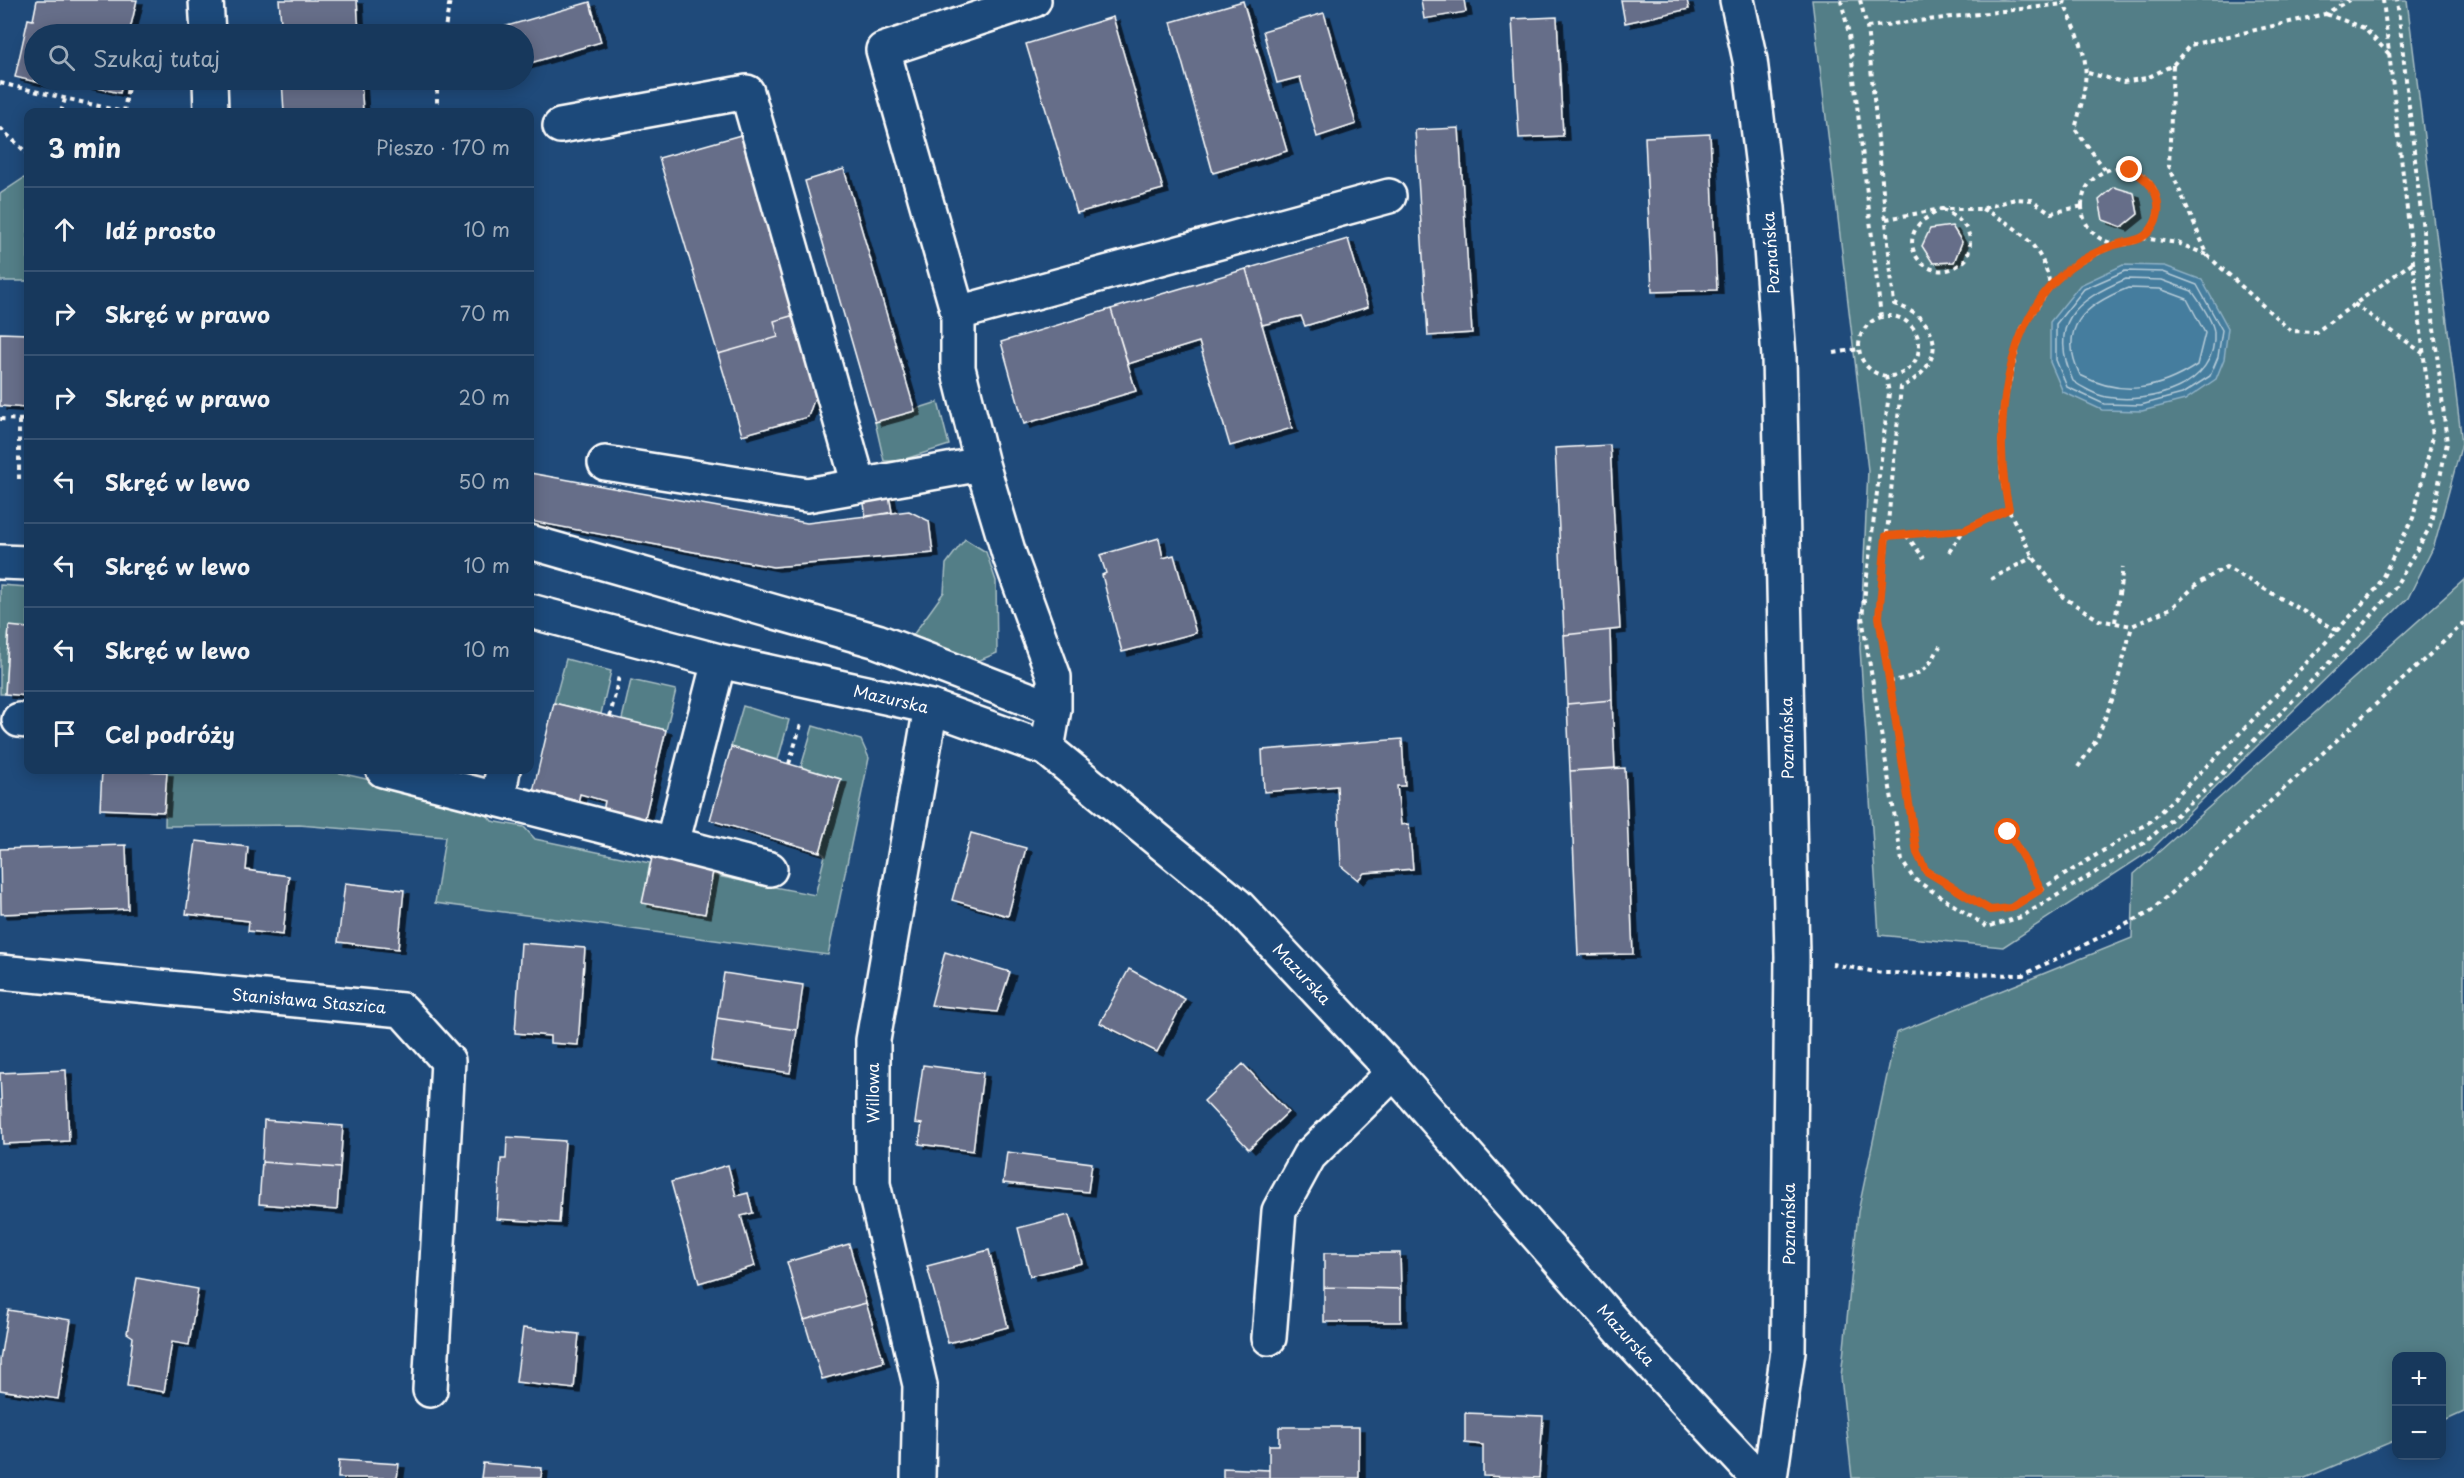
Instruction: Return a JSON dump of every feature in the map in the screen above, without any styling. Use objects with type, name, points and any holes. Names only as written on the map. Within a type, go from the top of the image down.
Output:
[{"type":"street","points":[[206,0],[207,24]]},
{"type":"street","points":[[1034,0],[883,50],[958,313],[958,368],[982,464],[1009,554],[1054,677],[1054,709],[1047,750]]},
{"type":"street","name":"Poznańska","points":[[1737,0],[1750,60],[1768,208],[1779,357],[1791,956],[1788,1351],[1770,1478]]},
{"type":"street","points":[[210,90],[211,108]]},
{"type":"street","points":[[561,126],[747,92],[859,485]]},
{"type":"street","points":[[958,313],[1389,196]]},
{"type":"street","points":[[605,463],[807,495],[982,464]]},
{"type":"street","points":[[534,543],[877,641],[1054,709]]},
{"type":"street","points":[[0,562],[24,563]]},
{"type":"street","name":"Mazurska","points":[[534,612],[719,661],[931,707],[1047,750],[1237,905],[1394,1072],[1630,1341],[1758,1478]]},
{"type":"street","points":[[672,844],[719,661]]},
{"type":"street","name":"Willowa","points":[[918,1478],[920,1385],[873,1184],[873,1040],[931,707]]},
{"type":"street","points":[[416,774],[500,784],[672,844],[770,869]]},
{"type":"street","name":"Stanisława Staszica","points":[[0,972],[402,1010],[448,1061],[430,1390]]},
{"type":"street","points":[[1269,1338],[1279,1211],[1309,1156],[1394,1072]]},
{"type":"path","points":[[446,24],[450,0]]},
{"type":"path","points":[[1841,0],[1849,34],[1881,317]]},
{"type":"path","points":[[1860,0],[1867,27],[1894,304],[1911,309],[1923,318],[1931,333],[1934,348],[1928,366],[1916,380],[1901,387],[1879,617],[1917,853],[1926,871],[1990,910],[2011,908],[2151,821],[2338,631],[2377,588],[2413,518],[2433,436],[2383,0]]},
{"type":"path","points":[[2088,73],[2123,82],[2147,78],[2173,65],[2190,45],[2325,14],[2349,0]]},
{"type":"path","points":[[1886,376],[1889,393],[1862,617],[1902,861],[1914,879],[1988,927],[2021,917],[2144,843],[2211,785],[2351,640],[2387,598],[2430,527],[2447,443],[2397,0]]},
{"type":"path","points":[[1867,27],[2065,2],[2076,30],[2088,73],[2075,129],[2106,171]]},
{"type":"path","points":[[2325,14],[2364,28],[2390,55]]},
{"type":"path","points":[[2173,65],[2169,166],[2208,256]]},
{"type":"path","points":[[0,82],[24,88]]},
{"type":"path","points":[[30,90],[106,108]]},
{"type":"path","points":[[125,108],[127,90]]},
{"type":"path","points":[[437,90],[437,108]]},
{"type":"path","points":[[62,108],[64,99]]},
{"type":"path","points":[[0,128],[24,150]]},
{"type":"path","points":[[2116,244],[2093,233],[2086,223],[2083,206],[2088,187],[2106,171],[2118,168],[2141,174],[2150,182],[2156,193],[2157,218],[2141,238],[2129,243],[2116,244],[2070,267],[2050,287],[2022,329],[2001,416],[2002,478],[2009,509],[2033,557],[2063,597],[2099,620],[2132,626],[2173,607],[2197,584],[2226,567],[2338,631]]},
{"type":"path","points":[[1886,219],[1942,209],[1981,209],[2015,200],[2032,200],[2050,213],[2083,206]]},
{"type":"path","points":[[1942,209],[1964,223],[1971,240],[1966,259],[1951,270],[1940,272],[1922,264],[1913,247],[1916,229],[1922,221],[1942,209]]},
{"type":"path","points":[[1981,209],[2011,223],[2032,243],[2049,276],[2050,287]]},
{"type":"path","points":[[2141,238],[2178,243],[2208,256],[2291,331],[2316,332],[2413,261]]},
{"type":"path","points":[[2354,304],[2424,354]]},
{"type":"path","points":[[1881,317],[1898,317],[1906,321],[1913,327],[1919,343],[1914,364],[1906,371],[1886,376],[1867,368],[1859,349],[1859,338],[1863,329],[1881,317]]},
{"type":"path","points":[[1834,353],[1859,349]]},
{"type":"path","points":[[0,419],[24,420]]},
{"type":"path","points":[[19,420],[19,479]]},
{"type":"path","points":[[1886,536],[1964,530],[2009,509]]},
{"type":"path","points":[[1949,552],[1964,530]]},
{"type":"path","points":[[1906,534],[1924,558]]},
{"type":"path","points":[[1991,579],[2033,557]]},
{"type":"path","points":[[2115,622],[2123,567]]},
{"type":"path","points":[[1791,956],[1882,973],[2023,975],[2034,970],[2149,913],[2464,623]]},
{"type":"path","points":[[2078,767],[2097,740],[2114,695],[2132,626]]},
{"type":"path","points":[[1889,682],[1920,675],[1933,660],[1940,646]]},
{"type":"path","points":[[610,717],[621,666]]},
{"type":"path","points":[[789,764],[804,715]]},
{"type":"path","points":[[2008,832],[2041,889]]},
{"type":"green space","points":[[1812,0],[2407,0],[2462,443],[2434,546],[2408,598],[2150,851],[2003,947],[1879,935],[1860,648],[1868,470]]},
{"type":"green space","points":[[24,178],[24,281],[0,281],[0,194]]},
{"type":"green space","points":[[938,402],[949,445],[899,461],[884,461],[875,422]]},
{"type":"green space","points":[[965,539],[986,552],[996,581],[997,653],[973,663],[911,638],[944,592],[946,564]]},
{"type":"green space","points":[[2464,580],[2464,1412],[2446,1420],[2446,1352],[2392,1352],[2392,1442],[2305,1478],[1852,1478],[1841,1377],[1858,1212],[1896,1033],[2132,938],[2134,874]]},
{"type":"green space","points":[[0,585],[24,587],[24,628],[9,627],[5,694],[0,694]]},
{"type":"green space","points":[[566,659],[611,671],[601,714],[554,703]]},
{"type":"green space","points":[[631,680],[676,690],[666,730],[622,719]]},
{"type":"green space","points":[[743,706],[789,720],[778,760],[731,747]]},
{"type":"green space","points":[[813,726],[861,740],[869,758],[828,955],[435,903],[445,837],[299,825],[165,826],[166,774],[344,774],[479,805],[492,821],[524,827],[535,839],[650,863],[643,903],[705,914],[712,875],[815,895],[825,855],[820,852],[841,779],[801,767]]},
{"type":"water","points":[[2123,265],[2165,266],[2202,280],[2228,328],[2224,359],[2216,379],[2185,400],[2142,411],[2102,410],[2063,392],[2050,362],[2050,322],[2080,285]]},
{"type":"building","points":[[37,0],[137,0],[131,24],[27,24],[28,19],[33,20]]},
{"type":"building","points":[[279,0],[357,0],[358,24],[281,24]]},
{"type":"building","points":[[1421,0],[1464,0],[1466,12],[1424,19]]},
{"type":"building","points":[[1621,0],[1687,0],[1689,9],[1625,23]]},
{"type":"building","points":[[1243,1],[1287,151],[1213,173],[1171,22]]},
{"type":"building","points":[[590,2],[601,42],[534,62],[534,24],[514,24]]},
{"type":"building","points":[[1324,13],[1356,124],[1317,137],[1300,77],[1277,83],[1263,31]]},
{"type":"building","points":[[1113,17],[1163,189],[1077,213],[1026,44]]},
{"type":"building","points":[[1557,17],[1563,136],[1519,138],[1512,19]]},
{"type":"building","points":[[24,37],[24,79],[15,77]]},
{"type":"building","points":[[283,90],[362,90],[363,108],[284,108]]},
{"type":"building","points":[[1459,128],[1472,333],[1428,336],[1415,130]]},
{"type":"building","points":[[748,133],[801,313],[774,321],[778,337],[718,354],[659,158]]},
{"type":"building","points":[[1710,134],[1717,290],[1652,292],[1645,137]]},
{"type":"building","points":[[844,169],[915,411],[875,422],[805,181]]},
{"type":"building","points":[[2114,187],[2134,193],[2138,214],[2122,227],[2103,220],[2099,200]]},
{"type":"building","points":[[1952,226],[1962,242],[1954,262],[1933,263],[1922,246],[1930,229]]},
{"type":"building","points":[[1348,239],[1368,307],[1305,326],[1301,316],[1262,325],[1246,269]]},
{"type":"building","points":[[1246,269],[1292,428],[1230,446],[1199,342],[1128,364],[1111,309]]},
{"type":"building","points":[[1111,309],[1136,391],[1024,424],[1001,342]]},
{"type":"building","points":[[801,313],[821,380],[808,417],[742,435],[718,354],[778,337],[774,321]]},
{"type":"building","points":[[0,333],[24,334],[24,408],[0,406]]},
{"type":"building","points":[[1610,445],[1620,629],[1564,635],[1555,448]]},
{"type":"building","points":[[534,474],[807,523],[909,511],[929,521],[933,553],[773,567],[534,522]]},
{"type":"building","points":[[889,495],[892,512],[866,517],[863,497]]},
{"type":"building","points":[[1159,538],[1163,558],[1174,555],[1196,633],[1122,652],[1102,575],[1106,573],[1100,555]]},
{"type":"building","points":[[9,626],[24,628],[24,696],[5,694]]},
{"type":"building","points":[[1610,630],[1612,700],[1567,704],[1564,635]]},
{"type":"building","points":[[1612,700],[1615,768],[1570,771],[1567,704]]},
{"type":"building","points":[[554,703],[666,730],[644,822],[603,812],[605,801],[580,794],[577,807],[532,796]]},
{"type":"building","points":[[1402,739],[1405,786],[1397,786],[1401,825],[1409,824],[1413,869],[1364,873],[1358,880],[1341,866],[1337,786],[1264,792],[1262,750]]},
{"type":"building","points":[[731,747],[841,779],[820,852],[710,820]]},
{"type":"building","points":[[1625,768],[1633,954],[1578,955],[1570,771]]},
{"type":"building","points":[[102,774],[167,774],[164,812],[100,809]]},
{"type":"building","points":[[971,833],[1026,848],[1008,916],[952,900]]},
{"type":"building","points":[[196,841],[248,847],[246,870],[289,876],[283,935],[248,931],[249,921],[186,914]]},
{"type":"building","points":[[126,845],[128,909],[1,914],[0,849]]},
{"type":"building","points":[[653,853],[714,866],[705,914],[642,903]]},
{"type":"building","points":[[345,883],[404,890],[398,949],[338,942]]},
{"type":"building","points":[[521,943],[585,948],[578,1045],[550,1043],[550,1036],[515,1033]]},
{"type":"building","points":[[945,952],[1010,972],[997,1012],[931,1005]]},
{"type":"building","points":[[1129,969],[1185,999],[1157,1052],[1100,1023]]},
{"type":"building","points":[[724,973],[803,985],[797,1030],[717,1018]]},
{"type":"building","points":[[717,1018],[797,1030],[790,1073],[711,1061]]},
{"type":"building","points":[[1243,1064],[1288,1112],[1249,1149],[1204,1101]]},
{"type":"building","points":[[923,1065],[983,1073],[973,1151],[919,1144],[922,1124],[915,1123]]},
{"type":"building","points":[[66,1070],[69,1141],[3,1144],[0,1073]]},
{"type":"building","points":[[264,1120],[343,1126],[340,1168],[262,1162]]},
{"type":"building","points":[[507,1137],[565,1141],[559,1223],[497,1219],[501,1159],[506,1159]]},
{"type":"building","points":[[1007,1152],[1092,1163],[1088,1192],[1003,1183]]},
{"type":"building","points":[[262,1162],[340,1168],[337,1210],[259,1204]]},
{"type":"building","points":[[728,1165],[736,1196],[748,1193],[753,1213],[741,1216],[755,1266],[699,1283],[671,1182]]},
{"type":"building","points":[[1069,1215],[1082,1263],[1030,1276],[1018,1228]]},
{"type":"building","points":[[849,1244],[866,1303],[804,1320],[787,1262]]},
{"type":"building","points":[[989,1250],[1008,1327],[948,1343],[927,1266]]},
{"type":"building","points":[[1324,1253],[1400,1253],[1401,1289],[1324,1287]]},
{"type":"building","points":[[137,1278],[198,1289],[189,1345],[172,1342],[164,1392],[127,1386],[133,1337],[127,1333]]},
{"type":"building","points":[[1324,1287],[1401,1289],[1401,1322],[1324,1322]]},
{"type":"building","points":[[866,1303],[884,1362],[822,1379],[804,1320]]},
{"type":"building","points":[[8,1310],[71,1320],[58,1399],[0,1390],[0,1360]]},
{"type":"building","points":[[523,1328],[579,1334],[574,1389],[516,1382]]},
{"type":"building","points":[[1465,1413],[1543,1416],[1539,1478],[1483,1476],[1483,1445],[1465,1443]]},
{"type":"building","points":[[1279,1427],[1359,1427],[1359,1478],[1269,1478],[1269,1445],[1279,1445]]},
{"type":"building","points":[[339,1460],[399,1464],[397,1478],[338,1478]]},
{"type":"building","points":[[483,1463],[542,1468],[541,1478],[481,1478]]},
{"type":"building","points":[[1223,1468],[1269,1470],[1269,1478],[1223,1478]]},
{"type":"route","points":[[2008,832],[2041,889],[2011,908],[1990,910],[1926,871],[1917,853],[1879,617],[1886,536],[1964,530],[2009,509],[2002,478],[2001,416],[2022,329],[2050,287],[2070,267],[2116,244],[2129,243],[2141,238],[2150,230],[2157,218],[2156,193],[2150,182],[2141,174],[2130,170]]}]
